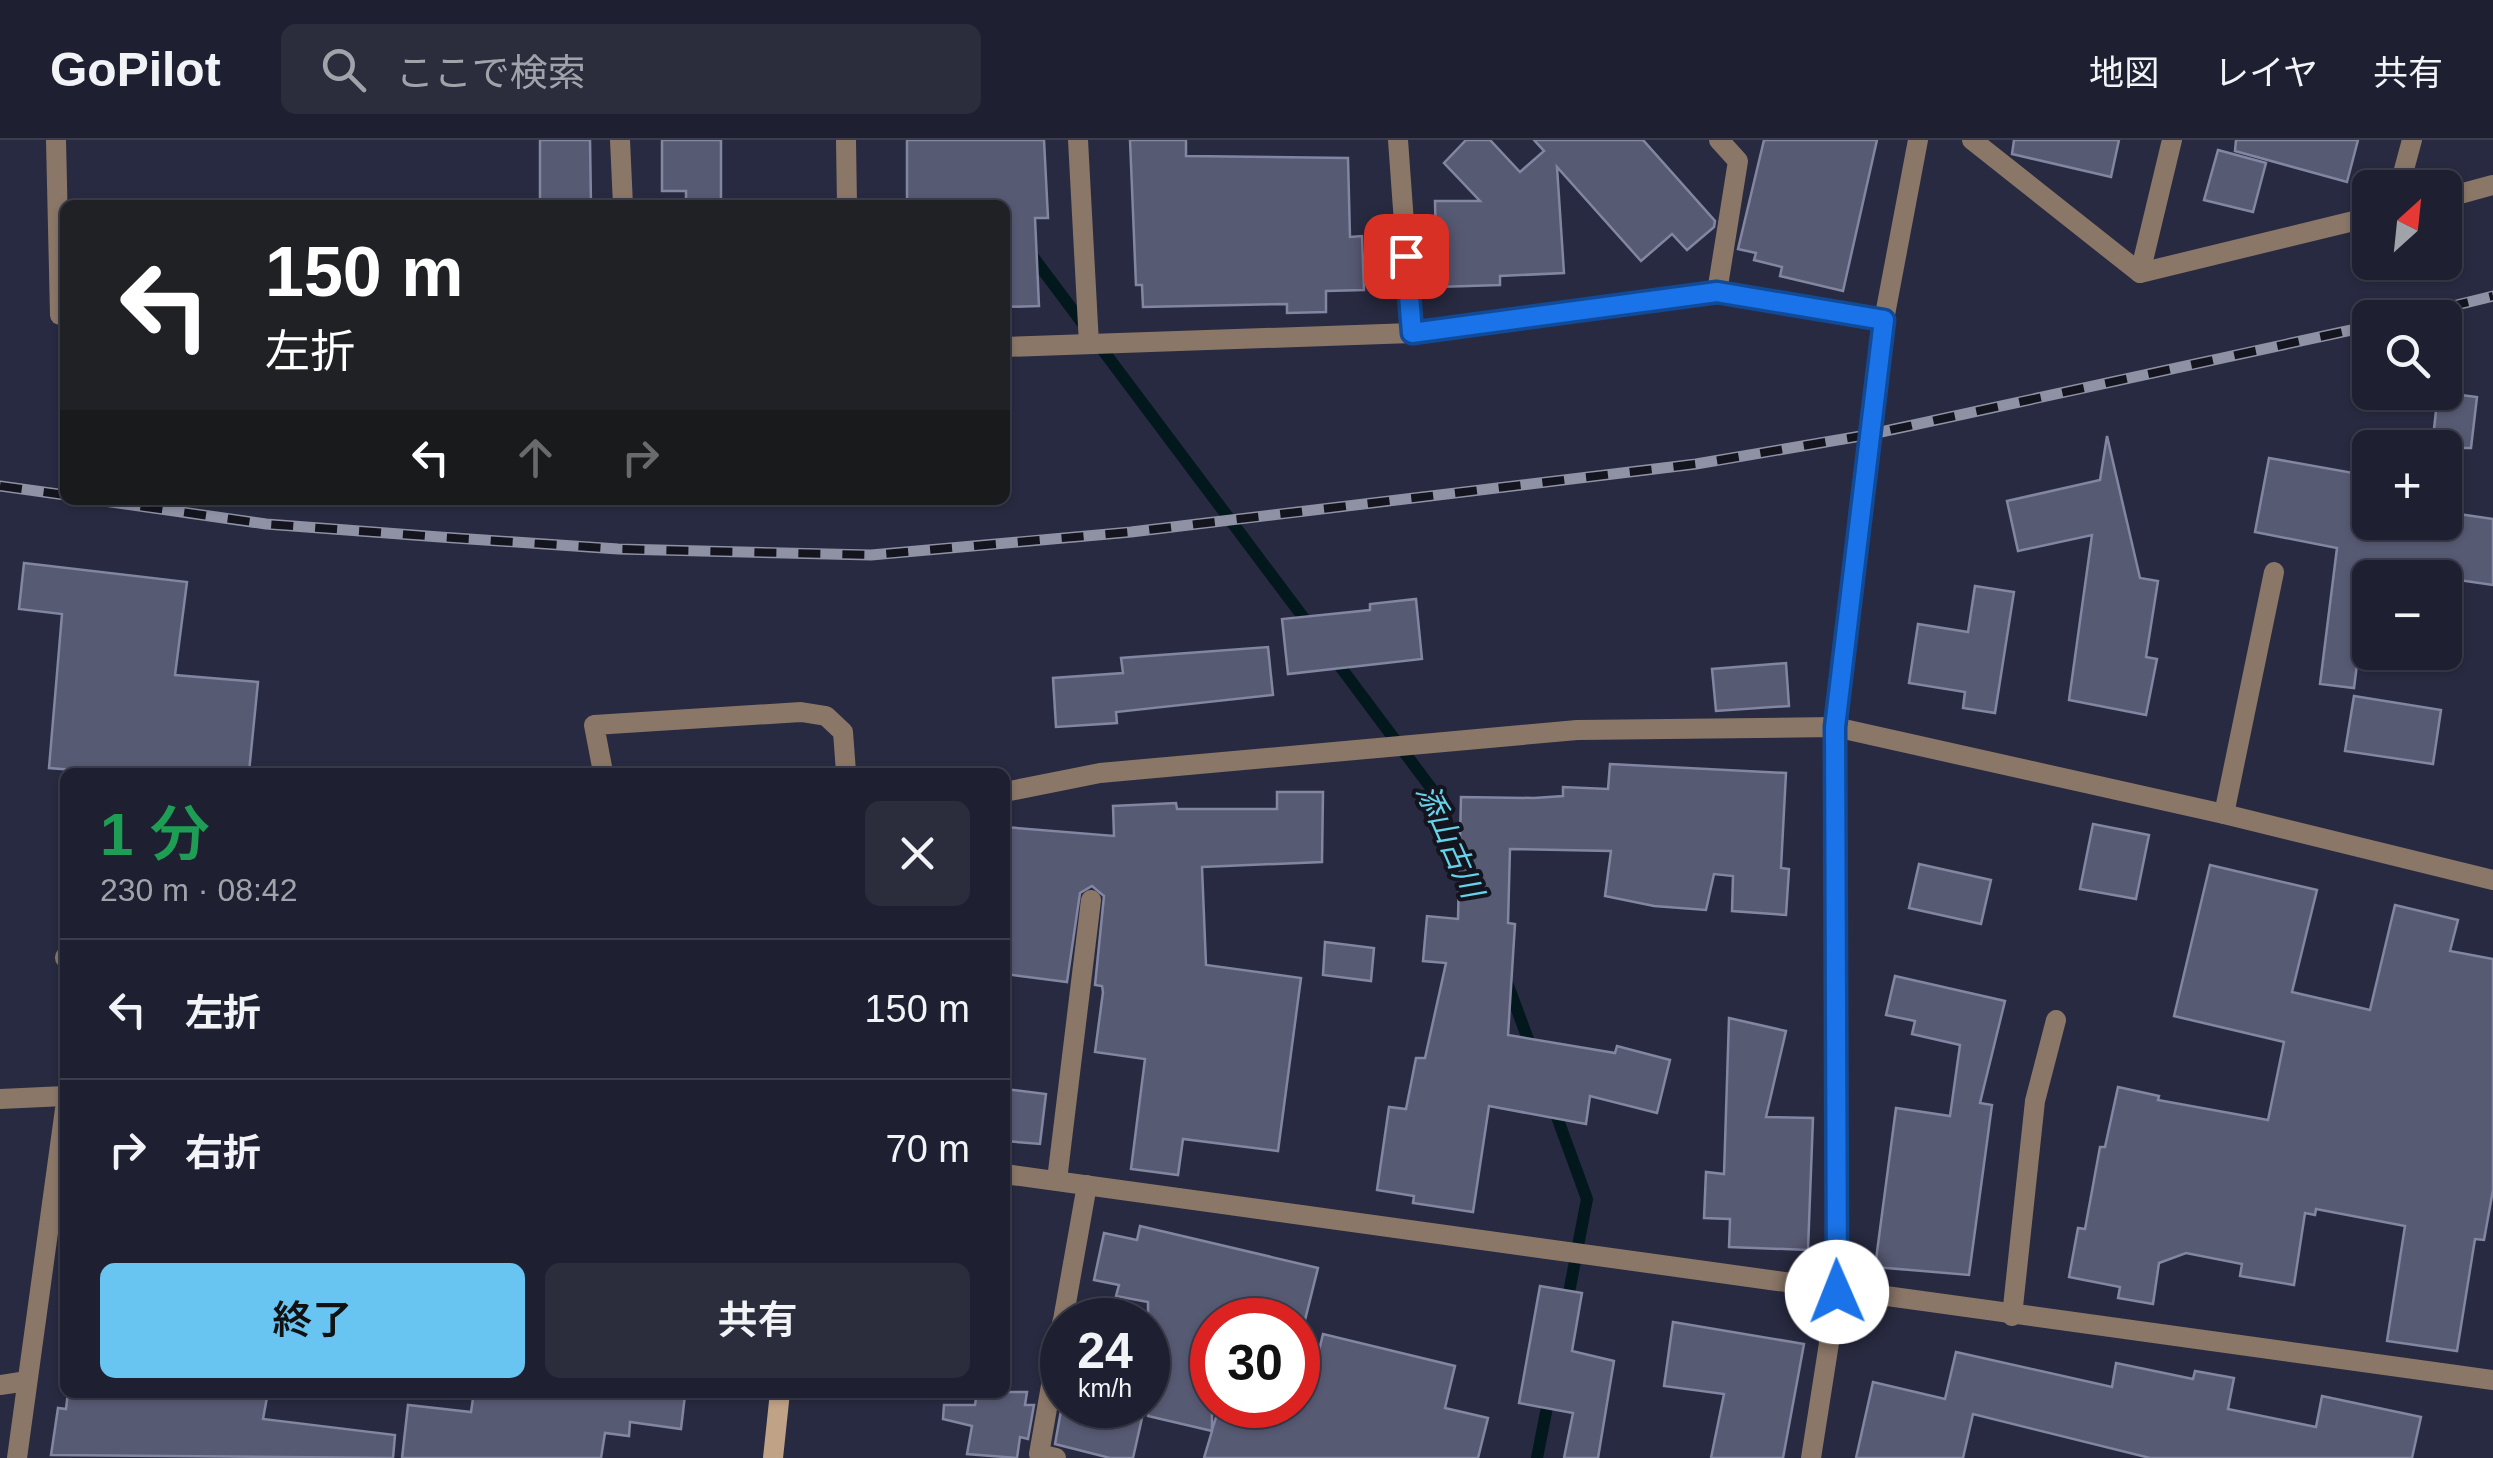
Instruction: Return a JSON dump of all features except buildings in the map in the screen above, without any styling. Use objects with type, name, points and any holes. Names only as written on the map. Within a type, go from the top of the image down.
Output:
[{"type":"main road","points":[[773,1458],[779,1398]]},
{"type":"street","points":[[56,140],[60,315]]},
{"type":"street","points":[[620,140],[623,200]]},
{"type":"street","points":[[846,140],[847,200]]},
{"type":"street","points":[[1078,140],[1089,344]]},
{"type":"street","points":[[1398,140],[1412,333]]},
{"type":"street","points":[[1717,292],[1738,160],[1719,140]]},
{"type":"street","points":[[1811,1458],[1837,1292],[1835,727],[1884,320],[1918,140]]},
{"type":"street","points":[[1972,140],[2140,273]]},
{"type":"street","points":[[2140,273],[2172,140]]},
{"type":"street","points":[[2404,170],[2412,140]]},
{"type":"street","points":[[2462,194],[2493,186]]},
{"type":"street","points":[[2140,273],[2352,221]]},
{"type":"street","points":[[1010,347],[1412,333],[1717,292],[1884,320]]},
{"type":"street","points":[[2224,814],[2274,572]]},
{"type":"street","points":[[602,768],[594,725],[801,712],[826,716],[842,732],[840,768]]},
{"type":"street","points":[[1010,791],[1100,773],[1576,730],[1835,727],[2224,814],[2493,880]]},
{"type":"street","points":[[1057,1180],[1091,900]]},
{"type":"street","points":[[2012,1316],[2035,1100],[2056,1020]]},
{"type":"street","points":[[0,1099],[60,1096]]},
{"type":"street","points":[[17,1458],[60,1145]]},
{"type":"street","points":[[1010,1175],[2493,1380]]},
{"type":"street","points":[[1067,1298],[1088,1185]]},
{"type":"street","points":[[0,1385],[27,1382]]},
{"type":"street","points":[[1044,1428],[1039,1454],[1056,1458]]},
{"type":"waterway","name":"添山古川","points":[[1027,249],[1312,629]]},
{"type":"waterway","name":"添山古川","points":[[1333,657],[1437,796],[1465,872]]},
{"type":"waterway","name":"添山古川","points":[[1506,980],[1532,1050]]},
{"type":"waterway","name":"添山古川","points":[[1553,1106],[1587,1199],[1567,1303]]},
{"type":"waterway","name":"添山古川","points":[[1537,1458],[1550,1392]]},
{"type":"railway","points":[[2462,304],[2493,296]]},
{"type":"railway","points":[[132,505],[266,524],[440,537],[618,549],[871,555],[1131,532],[1696,464],[1867,435],[2352,330]]},
{"type":"railway","points":[[0,486],[60,494]]},
{"type":"route","points":[[1406,256],[1412,333],[1498,325],[1717,292],[1884,320],[1867,435],[1835,727],[1837,1292]]}]
